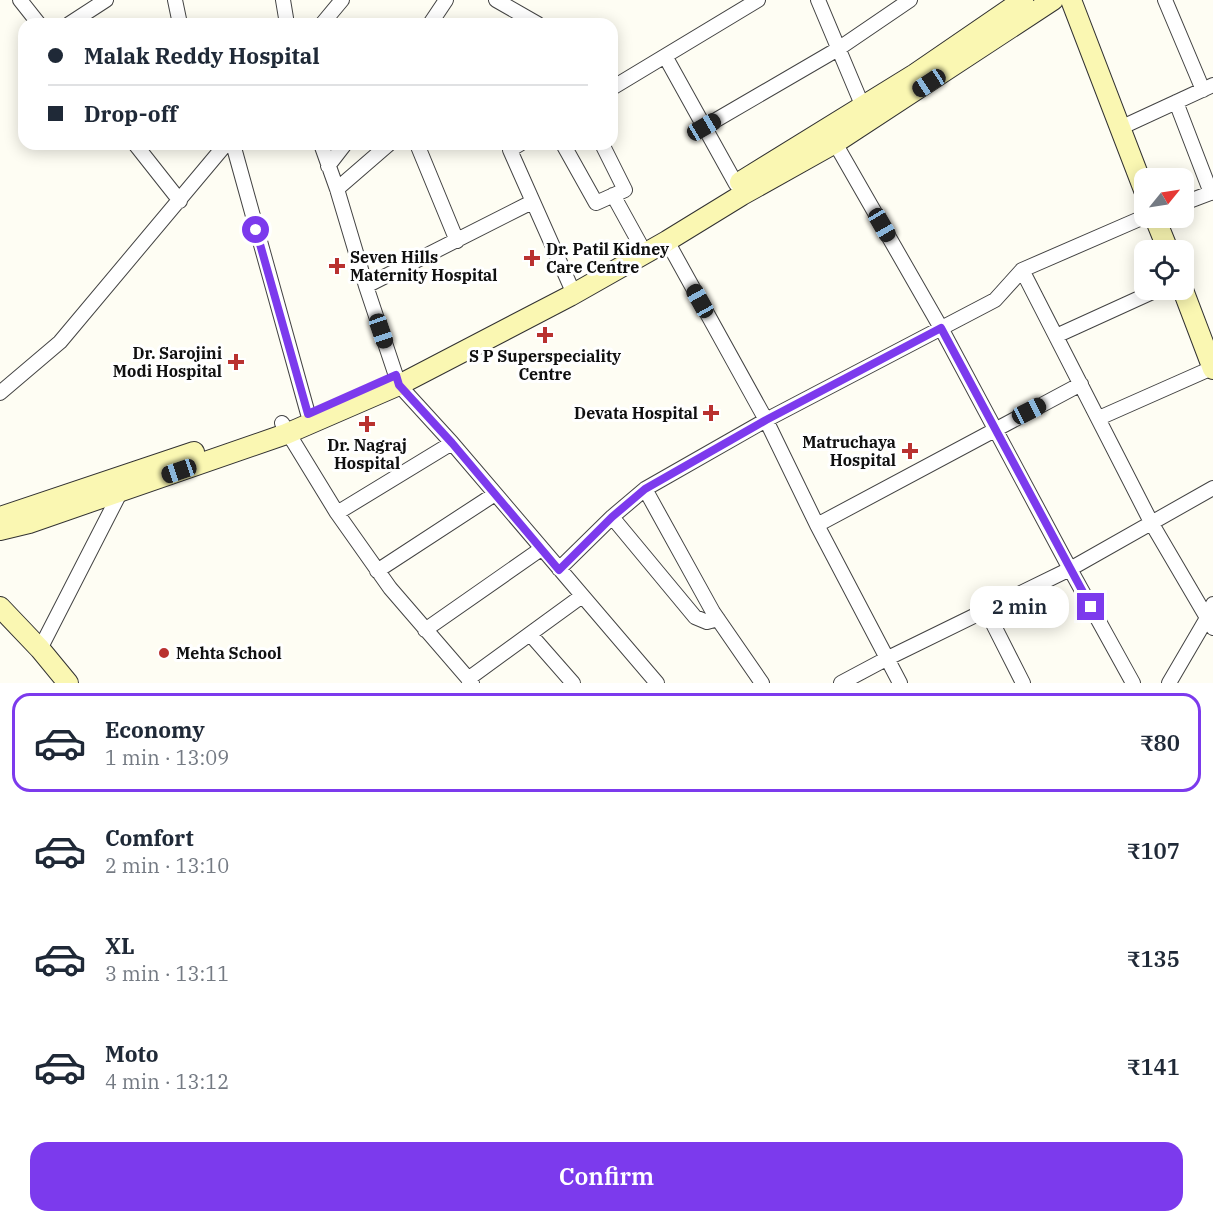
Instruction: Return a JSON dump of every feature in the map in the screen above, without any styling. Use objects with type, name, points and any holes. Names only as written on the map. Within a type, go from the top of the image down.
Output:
[{"type":"main road","points":[[571,289],[640,244],[665,236],[736,184],[915,74],[1023,0]]},
{"type":"main road","points":[[0,517],[119,484],[235,446],[398,380],[571,289],[836,143],[1053,0]]},
{"type":"main road","points":[[1071,0],[1135,168]]},
{"type":"main road","points":[[1187,300],[1213,368]]},
{"type":"main road","points":[[284,428],[308,414],[398,380]]},
{"type":"main road","points":[[0,530],[29,523],[119,484]]},
{"type":"main road","points":[[0,607],[40,649],[68,683]]},
{"type":"street","points":[[20,0],[34,18]]},
{"type":"street","points":[[78,18],[106,0]]},
{"type":"street","points":[[175,0],[179,18]]},
{"type":"street","points":[[283,0],[286,18]]},
{"type":"street","points":[[327,18],[342,0]]},
{"type":"street","points":[[434,18],[446,0]]},
{"type":"street","points":[[496,0],[528,18]]},
{"type":"street","points":[[618,84],[758,0]]},
{"type":"street","points":[[818,0],[862,107]]},
{"type":"street","points":[[704,127],[838,49],[910,0]]},
{"type":"street","points":[[1120,128],[1208,87],[1165,0]]},
{"type":"street","points":[[665,56],[736,184]]},
{"type":"street","points":[[1176,102],[1212,192],[1194,199]]},
{"type":"street","points":[[836,143],[941,328],[1133,683]]},
{"type":"street","points":[[140,150],[180,201]]},
{"type":"street","points":[[0,393],[60,342],[221,150]]},
{"type":"street","points":[[235,150],[308,414]]},
{"type":"street","points":[[323,150],[398,380],[657,683]]},
{"type":"street","points":[[328,166],[340,150]]},
{"type":"street","points":[[337,189],[382,150]]},
{"type":"street","points":[[419,150],[457,241]]},
{"type":"street","points":[[513,150],[532,202],[571,289]]},
{"type":"street","points":[[567,150],[596,203],[625,190],[605,150]]},
{"type":"street","points":[[613,195],[640,244]]},
{"type":"street","points":[[366,286],[532,202]]},
{"type":"street","points":[[559,570],[612,517],[645,489],[766,420],[994,300],[1022,270],[1134,221]]},
{"type":"street","points":[[665,236],[766,420],[817,525],[900,683]]},
{"type":"street","points":[[1022,270],[1152,524],[1210,623]]},
{"type":"street","points":[[1056,336],[1135,300]]},
{"type":"street","points":[[1099,418],[1213,368]]},
{"type":"street","points":[[817,525],[1081,384]]},
{"type":"street","points":[[284,428],[337,513],[378,571],[470,681],[582,596]]},
{"type":"street","points":[[337,513],[452,443]]},
{"type":"street","points":[[40,649],[119,484]]},
{"type":"street","points":[[841,683],[1070,569],[1213,488]]},
{"type":"street","points":[[645,489],[718,619],[762,683]]},
{"type":"street","points":[[378,571],[495,494]]},
{"type":"street","points":[[612,517],[695,617],[707,622],[718,619]]},
{"type":"street","points":[[426,630],[541,549]]},
{"type":"street","points":[[1169,683],[1210,623],[1213,604]]},
{"type":"street","points":[[986,610],[1023,683]]},
{"type":"street","points":[[530,634],[573,683]]},
{"type":"place","name":"Dr. Patil Kidney Care Centre","points":[[532,258]]},
{"type":"place","name":"Seven Hills Maternity Hospital","points":[[337,266]]},
{"type":"place","name":"S P Superspeciality Centre","points":[[545,335]]},
{"type":"place","name":"Dr. Sarojini Modi Hospital","points":[[236,362]]},
{"type":"place","name":"Devata Hospital","points":[[711,413]]},
{"type":"place","name":"Dr. Nagraj Hospital","points":[[367,424]]},
{"type":"place","name":"Matruchaya Hospital","points":[[910,451]]},
{"type":"place","name":"Mehta School","points":[[164,653]]},
{"type":"route","points":[[256,230],[308,414],[396,375],[399,385],[452,443],[559,570],[612,517],[645,489],[766,420],[941,328],[1091,607]]}]
